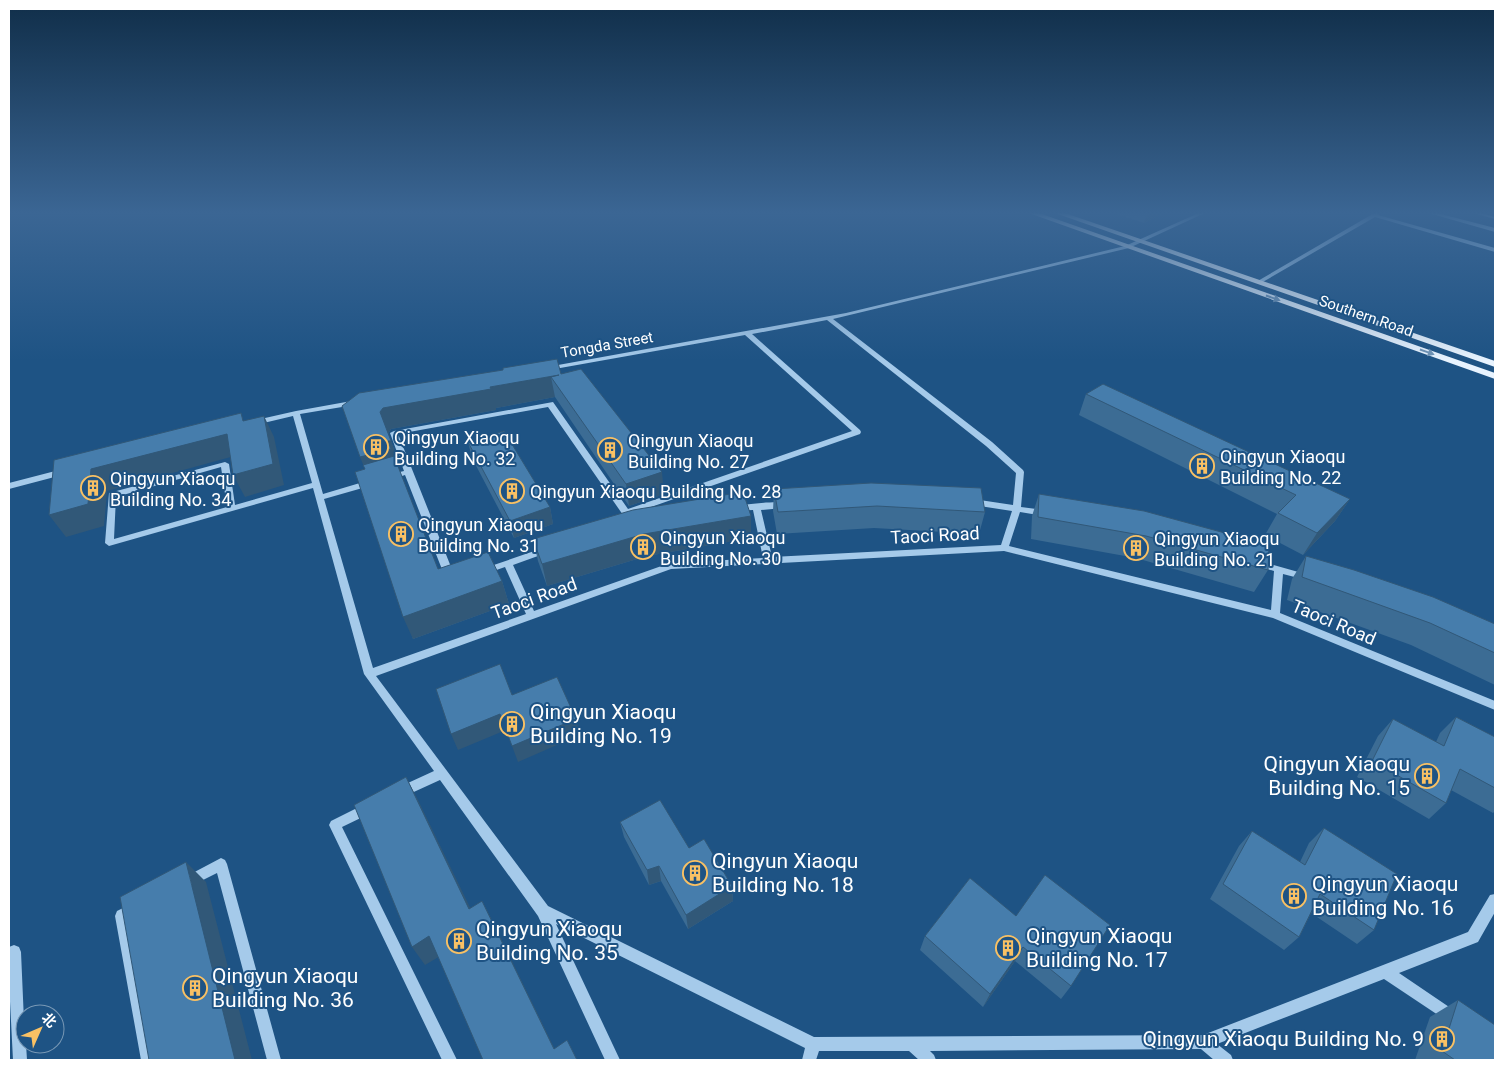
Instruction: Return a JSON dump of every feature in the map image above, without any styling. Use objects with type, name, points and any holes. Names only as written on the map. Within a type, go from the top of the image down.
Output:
[{"type":"main road","name":"Southern Road","points":[[1169,262],[1495,376]]},
{"type":"main road","name":"Southern Road","points":[[1201,262],[1495,364]]},
{"type":"street","name":"Tongda Street","points":[[541,369],[828,318],[1064,262]]},
{"type":"street","points":[[1259,282],[1293,262]]},
{"type":"street","points":[[828,318],[989,444],[1020,472],[1017,509],[1004,548]]},
{"type":"street","points":[[626,513],[857,432],[747,333]]},
{"type":"street","points":[[248,425],[296,413],[365,400]]},
{"type":"street","points":[[461,579],[452,582],[394,433],[550,404],[634,524],[624,526]]},
{"type":"street","points":[[296,413],[369,674],[543,911],[613,1060]]},
{"type":"street","points":[[231,509],[225,464],[112,494],[109,544],[231,509],[408,472]]},
{"type":"street","points":[[9,486],[66,471]]},
{"type":"street","points":[[963,500],[1053,514]]},
{"type":"street","points":[[728,510],[794,504]]},
{"type":"street","points":[[756,506],[768,561]]},
{"type":"street","points":[[480,572],[560,546]]},
{"type":"street","name":"Taoci Road","points":[[369,674],[670,566],[1004,548],[1275,615],[1495,706]]},
{"type":"street","points":[[1250,561],[1316,580]]},
{"type":"street","points":[[508,563],[532,616]]},
{"type":"street","points":[[1275,615],[1279,569]]},
{"type":"street","points":[[442,773],[335,825],[450,1060]]},
{"type":"street","points":[[180,886],[221,864],[274,1060]]},
{"type":"street","points":[[543,911],[812,1044],[1203,1042],[1473,937],[1495,900]]},
{"type":"street","points":[[147,903],[122,916],[148,1060]]},
{"type":"street","points":[[9,954],[14,952],[20,1060]]},
{"type":"street","points":[[1385,971],[1464,1025]]},
{"type":"street","points":[[1203,1042],[1226,1060]]},
{"type":"street","points":[[911,1043],[929,1060]]},
{"type":"street","points":[[808,1060],[812,1044]]},
{"type":"building","points":[[557,359],[561,374],[581,369],[662,472],[626,484],[551,377],[559,375],[383,408],[380,412],[391,441],[388,441],[391,449],[360,457],[342,406],[359,393],[503,370],[503,368]]},
{"type":"building","points":[[1103,384],[1350,499],[1317,533],[1278,513],[1296,495],[1086,394]]},
{"type":"building","points":[[241,413],[243,421],[264,416],[273,464],[233,475],[227,434],[91,469],[88,504],[49,515],[54,460]]},
{"type":"building","name":"Qingyun Xiaoqu Building No. 28","points":[[504,431],[550,507],[510,521],[468,442]]},
{"type":"building","name":"Qingyun Xiaoqu Building No. 31","points":[[394,456],[438,569],[488,552],[502,581],[403,617],[355,472],[365,469],[363,465]]},
{"type":"building","points":[[871,483],[981,488],[985,512],[877,506],[778,512],[774,489]]},
{"type":"building","points":[[743,492],[751,516],[644,534],[542,564],[533,539],[633,510]]},
{"type":"building","points":[[1039,494],[1144,511],[1269,545],[1268,570],[1146,536],[1038,517]]},
{"type":"building","points":[[1306,556],[1433,597],[1495,624],[1495,653],[1430,623],[1302,577]]},
{"type":"building","name":"Qingyun Xiaoqu Building No. 19","points":[[500,664],[512,695],[557,677],[576,719],[512,746],[500,714],[451,734],[436,689]]},
{"type":"building","points":[[1456,717],[1495,737],[1495,788],[1460,769],[1446,803],[1372,761],[1393,719],[1444,746]]},
{"type":"building","name":"Qingyun Xiaoqu Building No. 35","points":[[406,777],[469,909],[482,901],[554,1049],[567,1040],[577,1060],[483,1060],[429,936],[412,947],[354,805]]},
{"type":"building","name":"Qingyun Xiaoqu Building No. 18","points":[[660,800],[689,848],[704,839],[732,886],[686,915],[659,866],[647,870],[620,822]]},
{"type":"building","name":"Qingyun Xiaoqu Building No. 16","points":[[1324,828],[1397,874],[1374,930],[1320,894],[1299,937],[1223,884],[1252,831],[1305,865]]},
{"type":"building","name":"Qingyun Xiaoqu Building No. 36","points":[[186,862],[235,1060],[149,1060],[120,897]]},
{"type":"building","name":"Qingyun Xiaoqu Building No. 17","points":[[1045,875],[1110,925],[1071,986],[1023,947],[990,994],[925,936],[970,878],[1016,916]]},
{"type":"building","points":[[1458,1000],[1495,1025],[1495,1060],[1455,1060],[1442,1051]]},
{"type":"place","name":"Qingyun Xiaoqu Building No. 32","points":[[376,447]]},
{"type":"place","name":"Qingyun Xiaoqu Building No. 27","points":[[610,450]]},
{"type":"place","name":"Qingyun Xiaoqu Building No. 22","points":[[1202,466]]},
{"type":"place","name":"Qingyun Xiaoqu Building No. 34","points":[[93,488]]},
{"type":"place","name":"Qingyun Xiaoqu Building No. 28","points":[[512,491]]},
{"type":"place","name":"Qingyun Xiaoqu Building No. 31","points":[[401,534]]},
{"type":"place","name":"Qingyun Xiaoqu Building No. 30","points":[[643,547]]},
{"type":"place","name":"Qingyun Xiaoqu Building No. 21","points":[[1136,548]]},
{"type":"place","name":"Qingyun Xiaoqu Building No. 19","points":[[512,724]]},
{"type":"place","name":"Qingyun Xiaoqu Building No. 15","points":[[1427,776]]},
{"type":"place","name":"Qingyun Xiaoqu Building No. 18","points":[[695,873]]},
{"type":"place","name":"Qingyun Xiaoqu Building No. 16","points":[[1294,896]]},
{"type":"place","name":"Qingyun Xiaoqu Building No. 35","points":[[459,941]]},
{"type":"place","name":"Qingyun Xiaoqu Building No. 17","points":[[1008,948]]},
{"type":"place","name":"Qingyun Xiaoqu Building No. 36","points":[[195,988]]},
{"type":"place","name":"Qingyun Xiaoqu Building No. 9","points":[[1442,1039]]}]
